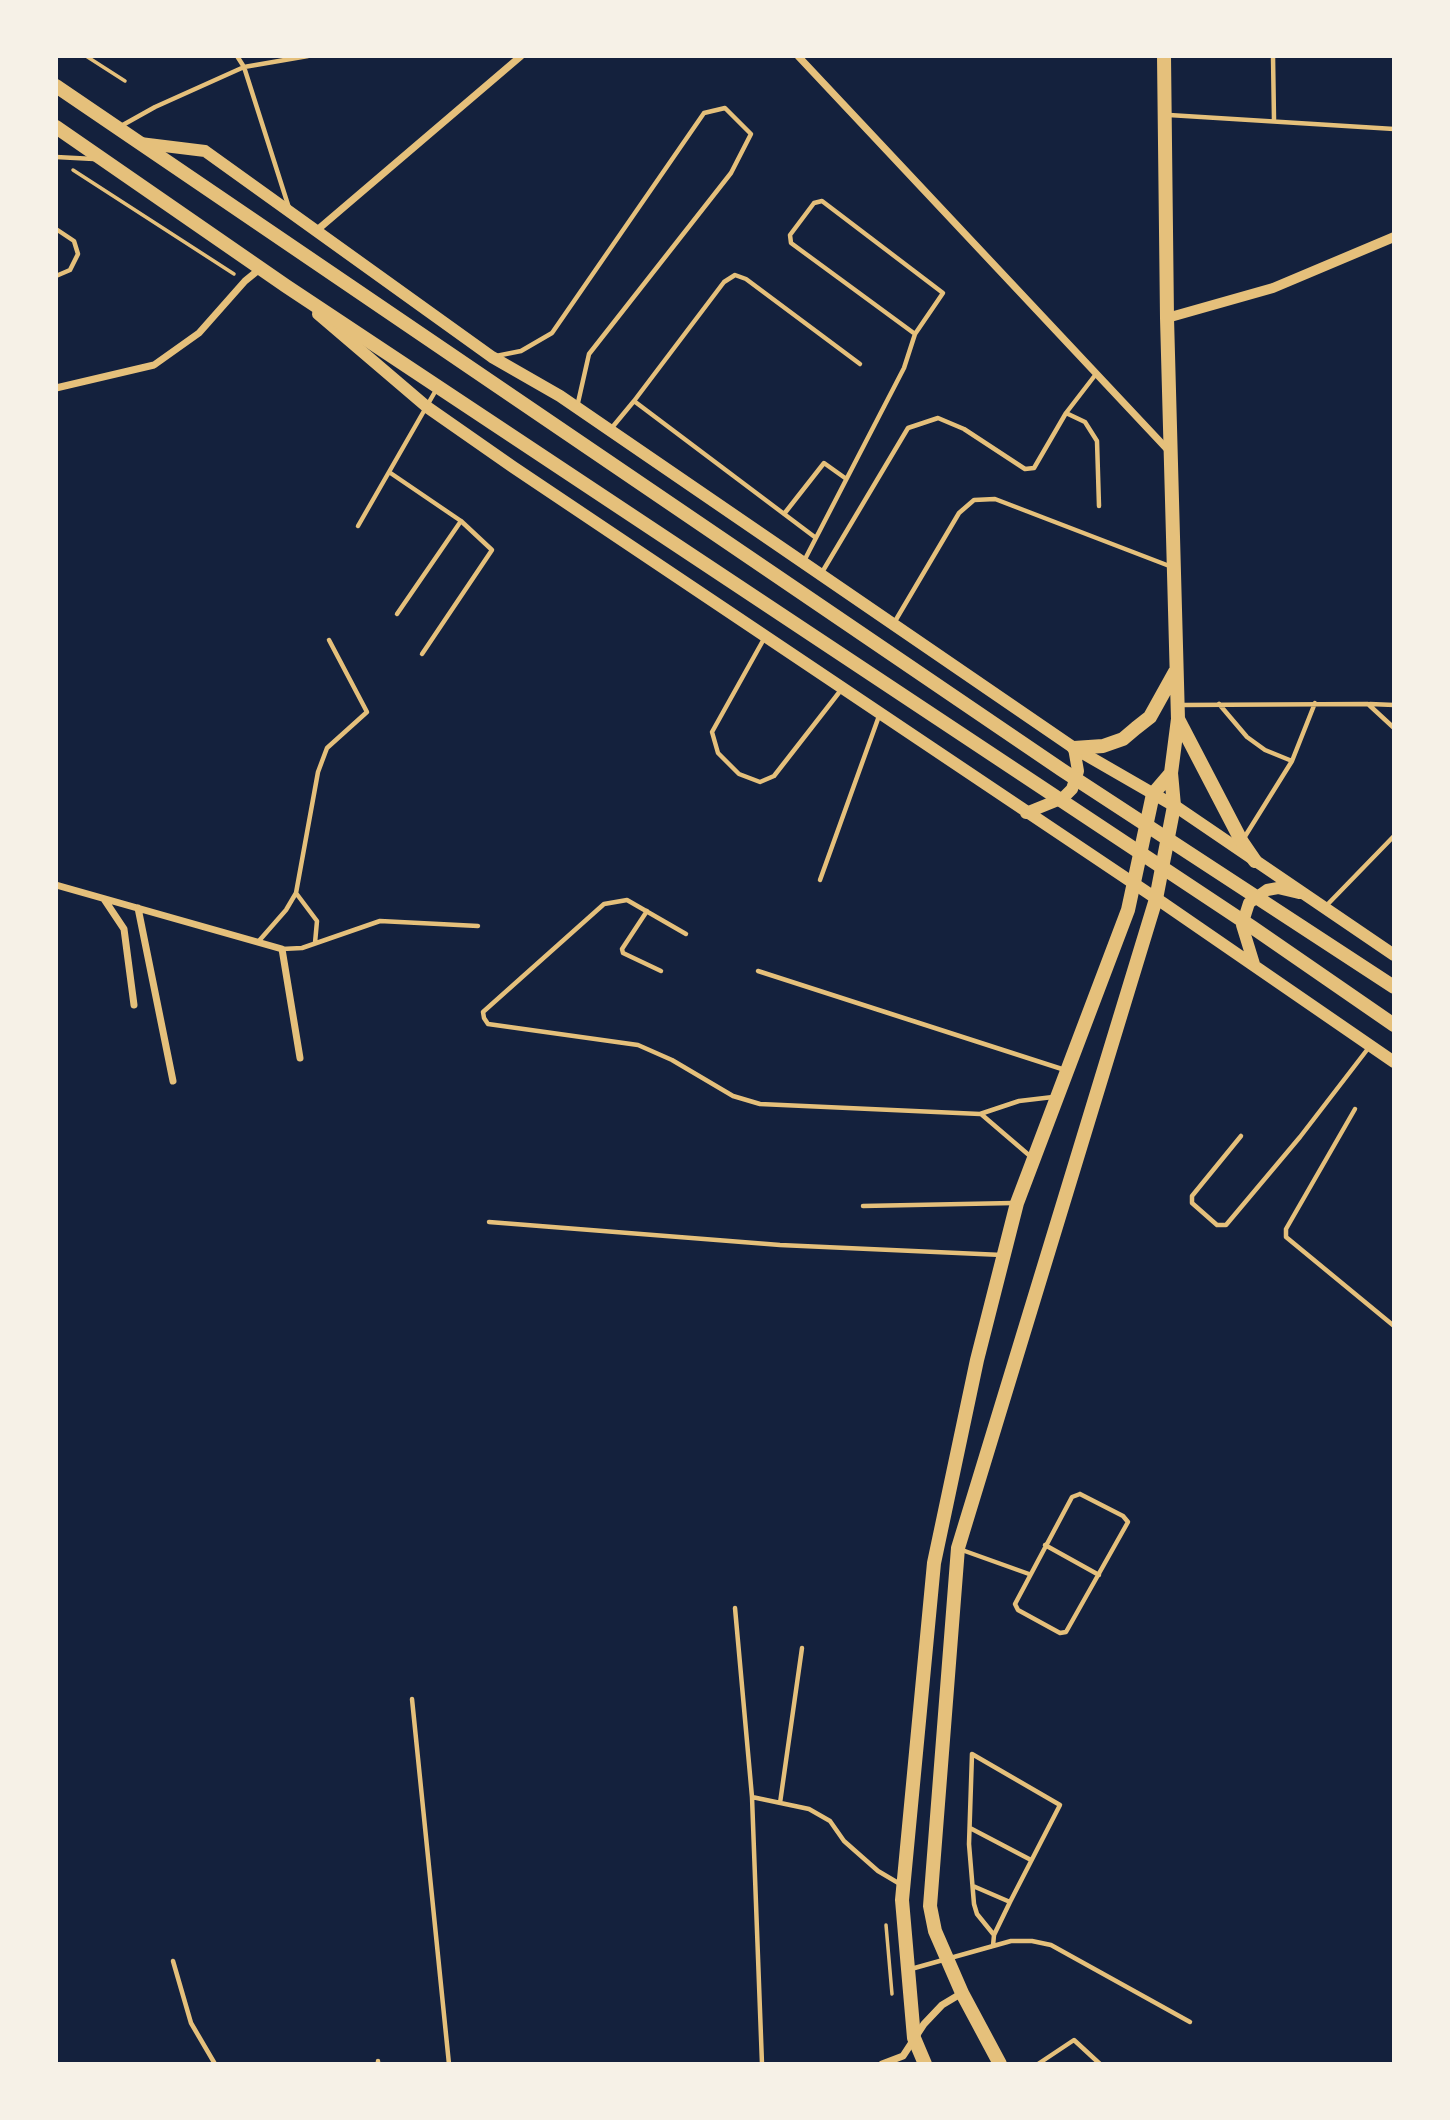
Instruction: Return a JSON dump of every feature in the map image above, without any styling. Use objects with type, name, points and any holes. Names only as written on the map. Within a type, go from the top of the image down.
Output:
[{"type":"main road","points":[[1000,2064],[962,1993],[935,1931],[930,1906],[958,1548],[1156,899],[1174,806],[1171,773],[1177,712],[1167,318],[1164,56]]},
{"type":"main road","points":[[56,86],[1062,770],[1394,987]]},
{"type":"main road","points":[[56,127],[286,286],[1252,927],[1394,1025]]},
{"type":"main road","points":[[136,142],[205,151],[492,357],[577,408],[1074,748],[1174,806],[1394,955]]},
{"type":"main road","points":[[286,286],[427,407],[1026,813],[1254,964],[1394,1062]]},
{"type":"main road","points":[[1074,748],[1103,746],[1123,738],[1150,717],[1175,671]]},
{"type":"main road","points":[[1177,712],[1242,842],[1255,861]]},
{"type":"main road","points":[[1026,813],[1063,798],[1072,789],[1078,771],[1074,748]]},
{"type":"main road","points":[[925,2064],[914,2038],[904,1886],[934,1563],[976,1360],[1017,1203],[1056,1097],[1069,1072],[1135,885],[1153,794],[1171,773]]},
{"type":"main road","points":[[1254,964],[1242,925],[1249,903],[1257,895],[1278,888],[1306,895]]},
{"type":"street","points":[[316,231],[521,56]]},
{"type":"street","points":[[798,56],[1171,453]]},
{"type":"street","points":[[1167,318],[1273,288],[1394,237]]},
{"type":"street","points":[[56,388],[154,365],[199,333],[245,281],[261,268]]},
{"type":"street","points":[[56,884],[282,949],[300,1058]]},
{"type":"street","points":[[104,898],[124,929],[134,1005]]},
{"type":"street","points":[[138,908],[173,1082]]},
{"type":"street","points":[[882,2064],[903,2056],[914,2038],[942,2005],[962,1993]]},
{"type":"lane","points":[[237,56],[244,67],[290,212]]},
{"type":"lane","points":[[117,129],[155,107],[244,67],[308,56]]},
{"type":"lane","points":[[1273,56],[1274,120]]},
{"type":"lane","points":[[492,357],[521,351],[552,333],[704,113],[725,108],[751,134],[732,173],[589,354],[577,408]]},
{"type":"lane","points":[[1165,115],[1394,129]]},
{"type":"lane","points":[[56,157],[104,159]]},
{"type":"lane","points":[[804,563],[845,478],[904,368],[915,334],[943,297],[941,289],[822,201],[814,203],[790,235],[791,243],[915,334]]},
{"type":"lane","points":[[56,229],[74,241],[78,254],[70,270],[56,276]]},
{"type":"lane","points":[[610,430],[724,282],[735,275],[746,279],[860,364]]},
{"type":"lane","points":[[821,575],[908,428],[939,418],[964,429],[1025,469],[1034,468],[1066,413],[1096,373]]},
{"type":"lane","points":[[358,526],[438,386]]},
{"type":"lane","points":[[634,401],[816,538]]},
{"type":"lane","points":[[1066,413],[1085,422],[1097,441],[1100,506]]},
{"type":"lane","points":[[783,514],[824,463],[845,478]]},
{"type":"lane","points":[[389,472],[461,521],[492,550],[422,654]]},
{"type":"lane","points":[[893,624],[959,513],[974,500],[995,499],[1173,568]]},
{"type":"lane","points":[[397,614],[461,521]]},
{"type":"lane","points":[[765,637],[712,732],[718,753],[739,774],[760,782],[774,776],[842,689]]},
{"type":"lane","points":[[258,942],[286,910],[296,892],[318,772],[327,748],[368,712],[329,640]]},
{"type":"lane","points":[[1242,842],[1292,761],[1315,703]]},
{"type":"lane","points":[[1177,712],[1219,704],[1394,705]]},
{"type":"lane","points":[[1219,704],[1247,737],[1265,750],[1292,761]]},
{"type":"lane","points":[[1368,704],[1394,728]]},
{"type":"lane","points":[[820,880],[880,714]]},
{"type":"lane","points":[[1325,907],[1394,836]]},
{"type":"lane","points":[[296,892],[317,922],[315,943]]},
{"type":"lane","points":[[686,934],[628,900],[604,904],[483,1012],[484,1018],[488,1024],[638,1045],[672,1060],[733,1096],[760,1104],[980,1114],[1020,1101],[1056,1097]]},
{"type":"lane","points":[[647,911],[622,950],[623,953],[661,971]]},
{"type":"lane","points":[[282,949],[315,943],[380,921],[478,926]]},
{"type":"lane","points":[[758,971],[1069,1072]]},
{"type":"lane","points":[[1241,1136],[1192,1196],[1192,1203],[1217,1225],[1226,1225],[1300,1137],[1371,1046]]},
{"type":"lane","points":[[1355,1109],[1286,1229],[1286,1237],[1394,1326]]},
{"type":"lane","points":[[980,1114],[1018,1142],[1034,1160]]},
{"type":"lane","points":[[863,1206],[1017,1203]]},
{"type":"lane","points":[[489,1222],[780,1245],[1004,1255]]},
{"type":"lane","points":[[1080,1493],[1123,1516],[1128,1522],[1066,1632],[1060,1633],[1018,1610],[1015,1604],[1045,1545],[1072,1497],[1080,1493]]},
{"type":"lane","points":[[1045,1545],[1098,1575]]},
{"type":"lane","points":[[958,1548],[1029,1574]]},
{"type":"lane","points":[[735,1608],[752,1797],[762,2064]]},
{"type":"lane","points":[[780,1803],[802,1648]]},
{"type":"lane","points":[[412,1699],[449,2064]]},
{"type":"lane","points":[[993,1946],[994,1936],[1010,1902],[1060,1805],[972,1754],[970,1828],[973,1885],[977,1914],[994,1936]]},
{"type":"lane","points":[[752,1797],[809,1809],[830,1821],[844,1841],[878,1871],[904,1886]]},
{"type":"lane","points":[[970,1828],[1031,1860]]},
{"type":"lane","points":[[973,1885],[1010,1902]]},
{"type":"lane","points":[[910,1969],[1011,1941],[1051,1945],[1190,2022]]},
{"type":"lane","points":[[173,1961],[191,2024],[215,2064]]},
{"type":"lane","points":[[1038,2064],[1074,2040],[1100,2064]]},
{"type":"path","points":[[86,56],[125,81]]},
{"type":"path","points":[[67,166],[245,281]]}]
